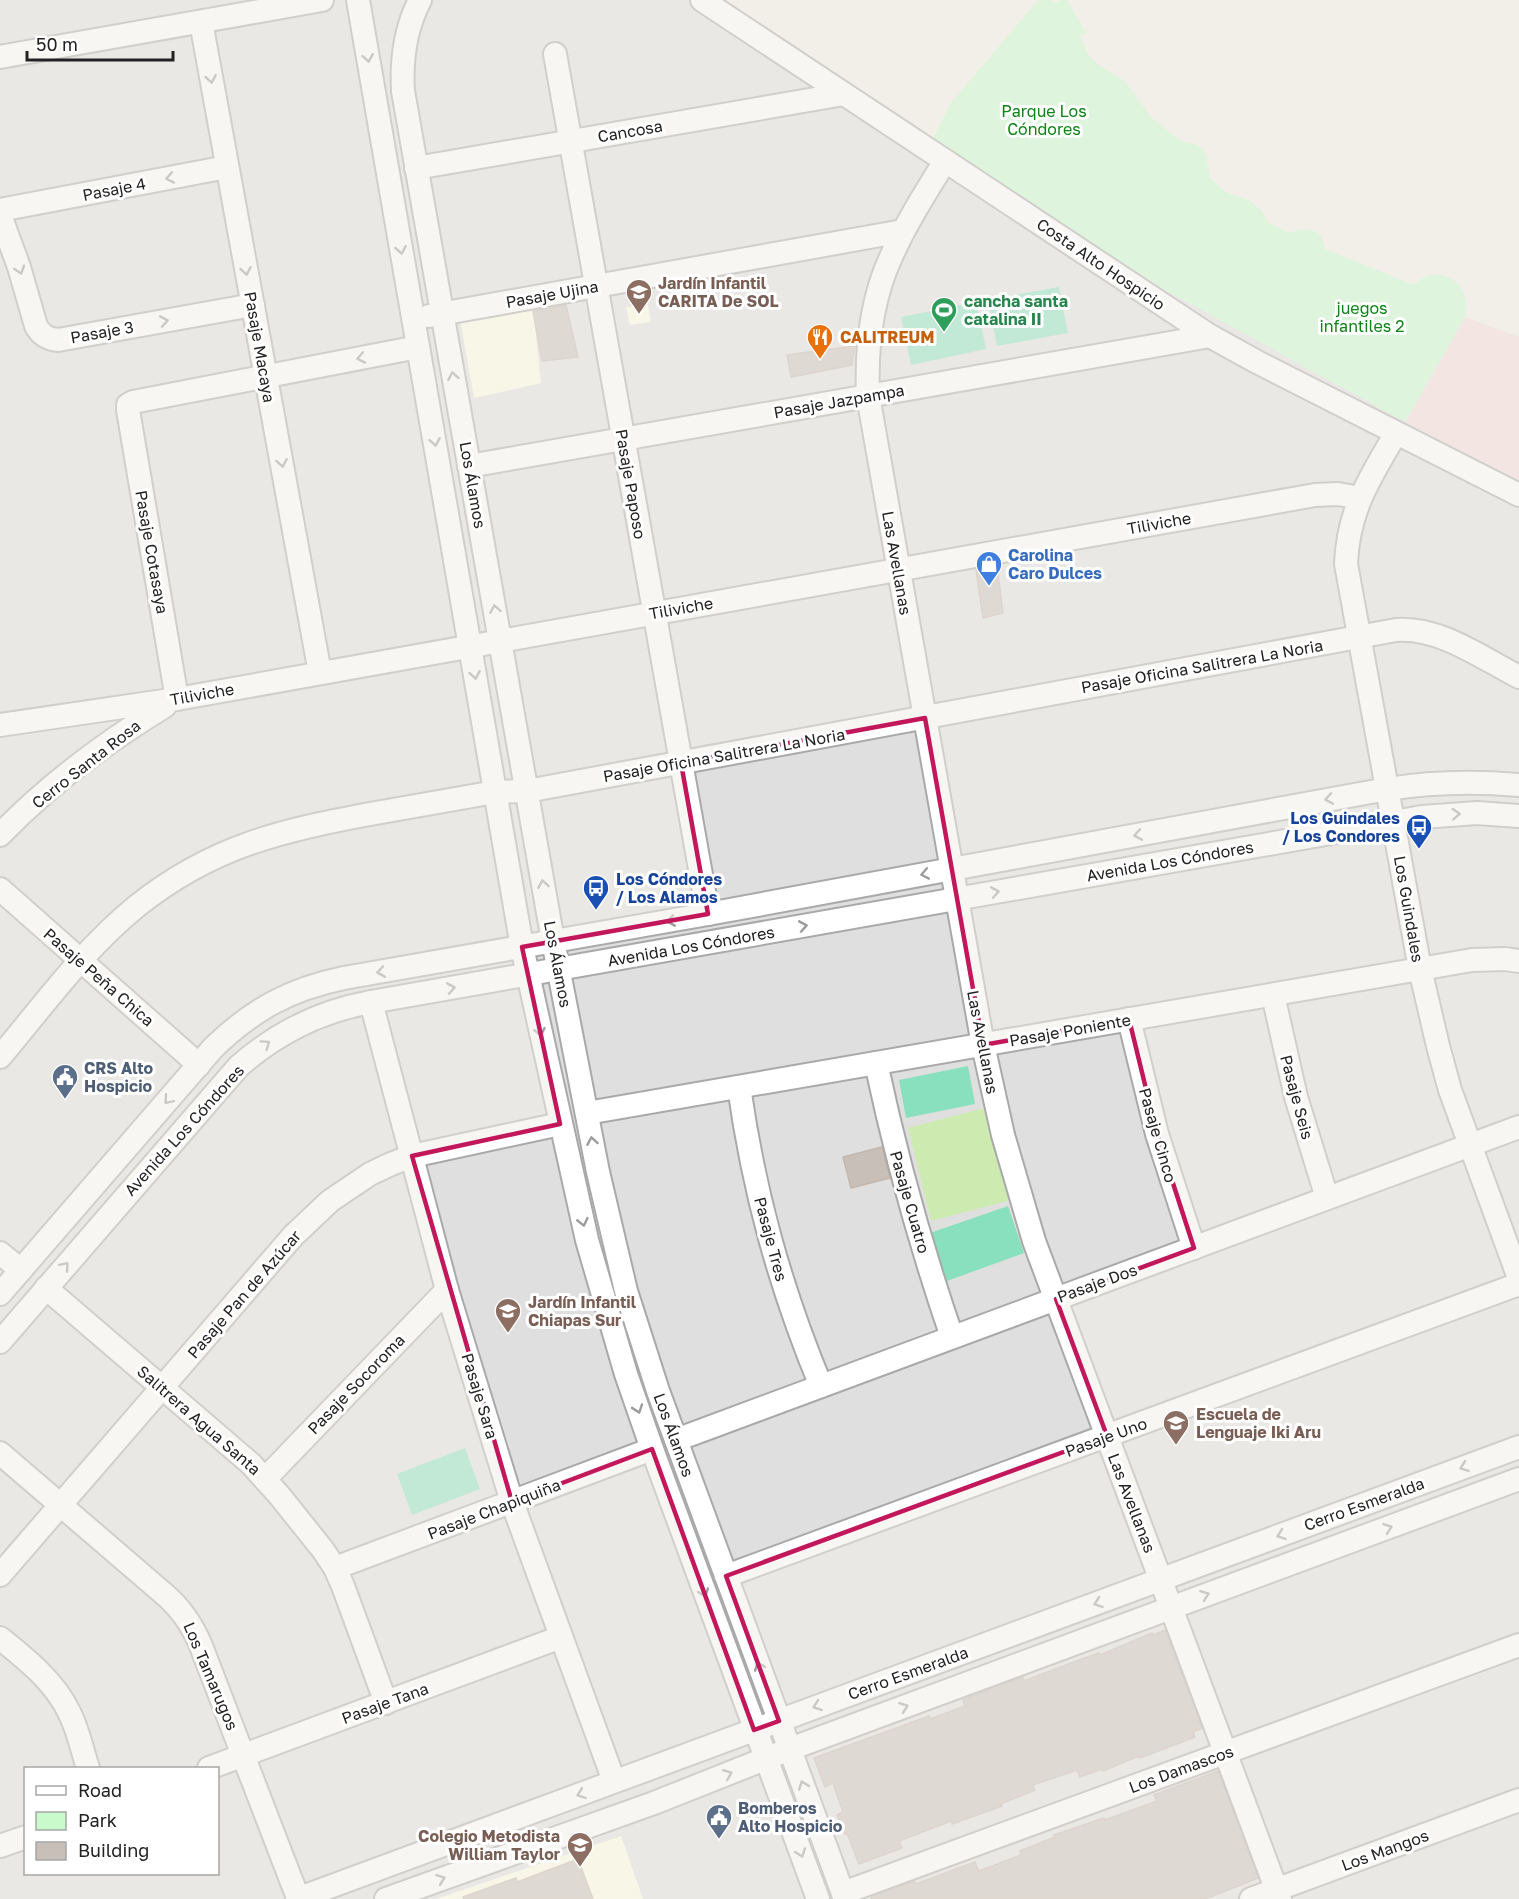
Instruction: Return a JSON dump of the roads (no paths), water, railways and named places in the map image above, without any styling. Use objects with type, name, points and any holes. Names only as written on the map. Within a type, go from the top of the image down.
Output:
[{"type":"street","points":[[0,57],[322,0]]},
{"type":"street","name":"Los Álamos","points":[[358,0],[527,975],[560,1124],[603,1298],[652,1449],[818,1899]]},
{"type":"street","name":"Los Álamos","points":[[420,0],[407,31],[402,70],[416,168],[553,941],[608,1222],[641,1341],[844,1896]]},
{"type":"street","name":"Costa Alto Hospicio","points":[[702,0],[1209,336],[1519,495]]},
{"type":"street","name":"Pasaje Macaya","points":[[201,22],[320,673]]},
{"type":"street","name":"Pasaje Paposo","points":[[555,54],[708,914]]},
{"type":"street","name":"Cancosa","points":[[416,168],[844,94]]},
{"type":"street","name":"Las Avellanas","points":[[945,161],[903,231],[883,278],[872,316],[867,370],[868,396],[983,1045],[1003,1135],[1034,1241],[1278,1894]]},
{"type":"street","name":"Pasaje 4","points":[[0,210],[227,167]]},
{"type":"street","name":"Pasaje 3","points":[[0,215],[19,267],[36,326],[39,332],[51,340],[253,305]]},
{"type":"street","name":"Pasaje Ujina","points":[[413,319],[903,231]]},
{"type":"street","name":"Pasaje Jazpampa","points":[[469,466],[1209,336]]},
{"type":"street","points":[[266,376],[418,347]]},
{"type":"street","name":"Pasaje Cotasaya","points":[[177,699],[128,405],[133,402],[266,376]]},
{"type":"street","name":"Los Guindales","points":[[1396,433],[1360,498],[1350,528],[1346,564],[1420,969],[1435,1037],[1450,1090],[1519,1278]]},
{"type":"street","name":"Tiliviche","points":[[0,725],[177,699],[1315,495],[1338,494],[1360,498]]},
{"type":"street","name":"Pasaje Oficina Salitrera La Noria","points":[[0,1057],[81,961],[117,923],[160,888],[186,871],[249,842],[301,827],[495,792],[527,791],[1408,629],[1433,633],[1519,677]]},
{"type":"street","name":"Cerro Santa Rosa","points":[[0,835],[71,771],[140,721],[177,699]]},
{"type":"street","name":"Avenida Los Cóndores","points":[[0,1294],[213,1048],[244,1020],[262,1008],[302,989],[323,982],[708,914],[1387,789],[1459,782],[1519,785]]},
{"type":"street","name":"Avenida Los Cóndores","points":[[0,1342],[224,1082],[255,1052],[291,1028],[331,1011],[371,1002],[1393,822],[1450,814],[1519,816]]},
{"type":"street","name":"Pasaje Peña Chica","points":[[0,889],[199,1065]]},
{"type":"street","name":"Pasaje Poniente","points":[[587,1113],[1472,960],[1519,961]]},
{"type":"street","name":"Pasaje Seis","points":[[1273,994],[1296,1097],[1327,1198]]},
{"type":"street","name":"Pasaje Sara","points":[[371,1002],[447,1290],[512,1502],[614,1782]]},
{"type":"street","name":"Pasaje Cinco","points":[[1129,1019],[1157,1134],[1194,1248]]},
{"type":"street","name":"Pasaje Cuatro","points":[[876,1063],[910,1208],[952,1337]]},
{"type":"street","name":"Pasaje Tres","points":[[739,1087],[747,1140],[771,1246],[789,1303],[821,1386]]},
{"type":"street","name":"Pasaje Pan de Azúcar","points":[[0,1575],[311,1218],[370,1174],[412,1156],[560,1124]]},
{"type":"street","name":"Pasaje Dos","points":[[676,1440],[1519,1127]]},
{"type":"street","points":[[0,1253],[21,1270]]},
{"type":"street","name":"Pasaje Uno","points":[[726,1576],[1519,1284]]},
{"type":"street","name":"Salitrera Agua Santa","points":[[46,1288],[236,1449],[265,1479],[335,1568],[386,1703]]},
{"type":"street","name":"Pasaje Socoroma","points":[[265,1479],[447,1290]]},
{"type":"street","name":"Cerro Esmeralda","points":[[298,1899],[1519,1447]]},
{"type":"street","name":"Pasaje Chapiquiña","points":[[335,1568],[652,1449]]},
{"type":"street","name":"Los Tamarugos","points":[[0,1453],[163,1593],[188,1618],[201,1646],[298,1899]]},
{"type":"street","name":"Cerro Esmeralda","points":[[385,1899],[654,1803],[790,1749],[1519,1479]]},
{"type":"street","name":"Pasaje Tana","points":[[212,1767],[561,1637]]},
{"type":"street","points":[[0,1638],[32,1665],[58,1694],[70,1713],[88,1767]]},
{"type":"street","name":"Los Damascos","points":[[844,1896],[1519,1644]]},
{"type":"street","points":[[678,1758],[692,1788]]},
{"type":"street","points":[[642,1771],[654,1803]]},
{"type":"street","name":"Los Mangos","points":[[1251,1899],[1278,1894],[1519,1800]]},
{"type":"street","points":[[0,1846],[24,1838]]},
{"type":"street","points":[[371,1872],[385,1899]]},
{"type":"place","name":"Jardín Infantil CARITA De SOL","points":[[639,315]]},
{"type":"place","name":"cancha santa catalina II","points":[[944,333]]},
{"type":"place","name":"CALITREUM","points":[[820,360]]},
{"type":"place","name":"Carolina Caro Dulces","points":[[989,587]]},
{"type":"place","name":"Los Guindales / Los Condores","points":[[1419,850]]},
{"type":"place","name":"Los Cóndores / Los Alamos","points":[[596,911]]},
{"type":"place","name":"CRS Alto Hospicio","points":[[65,1100]]},
{"type":"place","name":"Jardín Infantil Chiapas Sur","points":[[508,1334]]},
{"type":"place","name":"Escuela de Lenguaje Iki Aru","points":[[1176,1446]]},
{"type":"place","name":"Bomberos Alto Hospicio","points":[[719,1840]]},
{"type":"place","name":"Colegio Metodista William Taylor","points":[[580,1868]]},
{"type":"park label","name":"Parque Los Cóndores","points":[[1044,120]]},
{"type":"park label","name":"juegos infantiles 2","points":[[1362,317]]}]
